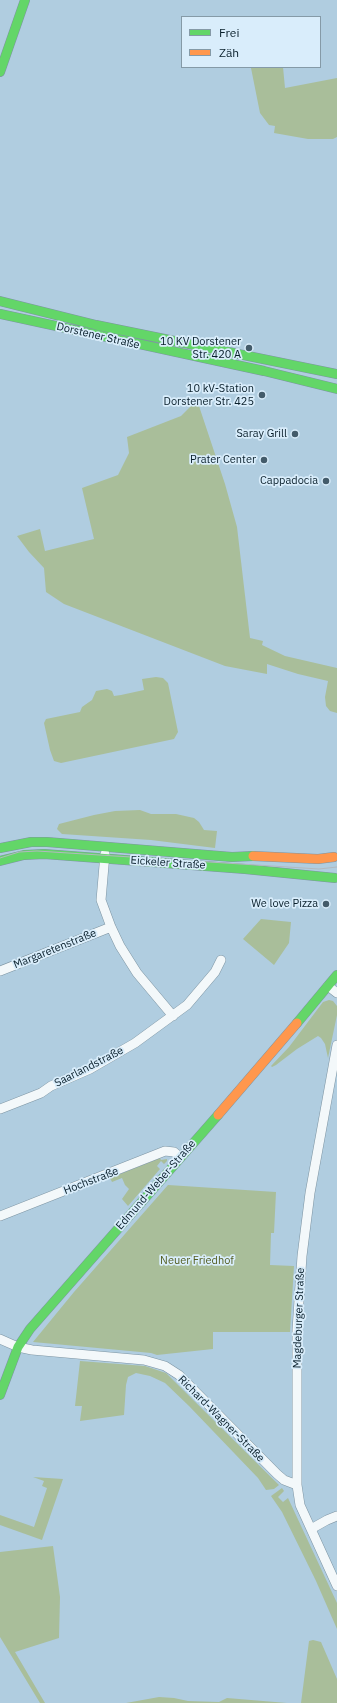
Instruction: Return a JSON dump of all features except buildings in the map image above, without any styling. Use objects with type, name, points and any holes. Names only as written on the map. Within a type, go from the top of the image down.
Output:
[{"type":"main road","points":[[0,72],[25,0]]},
{"type":"main road","name":"Dorstener Straße","points":[[0,301],[96,325],[337,374]]},
{"type":"main road","name":"Dorstener Straße","points":[[0,314],[269,372],[337,390]]},
{"type":"main road","name":"Eickeler Straße","points":[[0,848],[39,841],[232,857],[277,857],[333,861]]},
{"type":"main road","name":"Eickeler Straße","points":[[0,861],[18,856],[36,854],[245,868],[322,876],[336,879]]},
{"type":"main road","points":[[333,861],[336,879]]},
{"type":"main road","points":[[328,986],[337,975]]},
{"type":"main road","name":"Edmund-Weber-Straße","points":[[0,1395],[18,1346],[30,1329],[264,1063],[328,986]]},
{"type":"street","points":[[105,847],[101,900],[111,927],[120,946],[137,973],[173,1016]]},
{"type":"street","name":"Margaretenstraße","points":[[0,971],[111,927]]},
{"type":"street","name":"Saarlandstraße","points":[[0,1109],[41,1093],[51,1086],[106,1061],[135,1043],[187,1005],[215,972],[221,960]]},
{"type":"street","points":[[328,986],[337,993]]},
{"type":"street","name":"Magdeburger Straße","points":[[337,1045],[310,1193],[302,1256],[297,1330],[297,1485],[300,1505],[337,1586]]},
{"type":"street","name":"Hochstraße","points":[[0,1216],[165,1152],[174,1152],[180,1157]]},
{"type":"street","name":"Richard-Wagner-Straße","points":[[0,1339],[18,1346],[38,1350],[144,1360],[165,1366],[179,1375],[276,1474],[284,1480],[297,1485]]},
{"type":"street","points":[[311,1528],[337,1516]]},
{"type":"green space","points":[[251,68],[283,68],[285,88],[337,78],[337,137],[333,139],[308,139],[274,133],[275,126],[269,125],[260,113]]},
{"type":"green space","points":[[197,400],[225,484],[237,527],[250,638],[263,641],[262,645],[285,656],[337,668],[337,713],[330,711],[326,706],[325,697],[328,681],[298,674],[267,664],[267,674],[225,666],[64,604],[46,592],[44,568],[17,536],[40,529],[45,551],[94,539],[82,488],[118,475],[129,453],[127,437],[181,416]]},
{"type":"green space","points":[[156,677],[163,678],[168,683],[178,732],[174,739],[61,763],[54,761],[44,723],[46,719],[80,712],[82,707],[92,700],[96,691],[107,689],[112,691],[114,696],[144,690],[142,679]]},
{"type":"green space","points":[[140,810],[151,814],[176,814],[194,818],[199,822],[204,830],[217,831],[215,848],[151,840],[62,834],[57,829],[59,824],[94,815],[115,811]]},
{"type":"green space","points":[[261,919],[291,922],[289,943],[274,965],[243,939]]},
{"type":"green space","points":[[329,1000],[333,1001],[337,1006],[337,1015],[328,1058],[325,1044],[318,1036],[272,1067],[271,1066],[289,1047],[323,1002]]},
{"type":"green space","points":[[160,1158],[161,1160],[167,1159],[167,1161],[164,1164],[161,1161],[157,1166],[160,1169],[128,1206],[122,1199],[129,1189],[125,1185],[122,1178],[112,1182],[110,1178]]},
{"type":"green space","name":"Neuer Friedhof","points":[[168,1185],[276,1192],[274,1233],[271,1233],[270,1265],[294,1266],[290,1332],[213,1332],[213,1349],[157,1355],[151,1353],[33,1342],[74,1292]]},
{"type":"green space","points":[[80,1361],[145,1366],[166,1373],[279,1485],[274,1489],[266,1490],[258,1478],[189,1406],[165,1383],[150,1376],[136,1373],[128,1377],[124,1415],[80,1421],[82,1406],[75,1406]]},
{"type":"green space","points":[[33,1477],[63,1479],[42,1540],[0,1525],[0,1515],[34,1527],[47,1488],[42,1486],[44,1481]]},
{"type":"green space","points":[[282,1488],[284,1491],[278,1497],[283,1502],[288,1498],[337,1603],[337,1629],[316,1581],[282,1512],[271,1496]]},
{"type":"green space","points":[[53,1546],[60,1597],[59,1638],[15,1652],[45,1703],[40,1703],[0,1637],[0,1552]]},
{"type":"green space","points":[[313,1640],[321,1642],[337,1679],[337,1703],[301,1703],[309,1641]]},
{"type":"green space","points":[[159,1697],[188,1701],[219,1702],[227,1698],[287,1703],[126,1703]]},
{"type":"tram line","points":[[0,858],[19,852],[37,851],[319,869],[337,867]]},
{"type":"traffic: fast","points":[[0,72],[25,0]]},
{"type":"traffic: fast","points":[[0,301],[96,325],[337,374]]},
{"type":"traffic: fast","points":[[0,314],[264,371],[337,389]]},
{"type":"traffic: fast","points":[[0,848],[31,842],[47,842],[232,857],[253,856]]},
{"type":"traffic: fast","points":[[0,861],[24,855],[44,854],[245,869],[335,878]]},
{"type":"traffic: fast","points":[[297,1023],[337,975]]},
{"type":"traffic: fast","points":[[0,1395],[18,1347],[30,1329],[218,1115]]},
{"type":"traffic: slow","points":[[253,856],[318,859],[334,857]]},
{"type":"traffic: slow","points":[[218,1115],[297,1023]]},
{"type":"place","name":"10 KV Dorstener Str. 420 A","points":[[249,348]]},
{"type":"place","name":"10 kV-Station Dorstener Str. 425","points":[[262,395]]},
{"type":"place","name":"Saray Grill","points":[[295,434]]},
{"type":"place","name":"Prater Center","points":[[264,460]]},
{"type":"place","name":"Cappadocia","points":[[326,481]]},
{"type":"place","name":"We love Pizza","points":[[326,904]]}]
